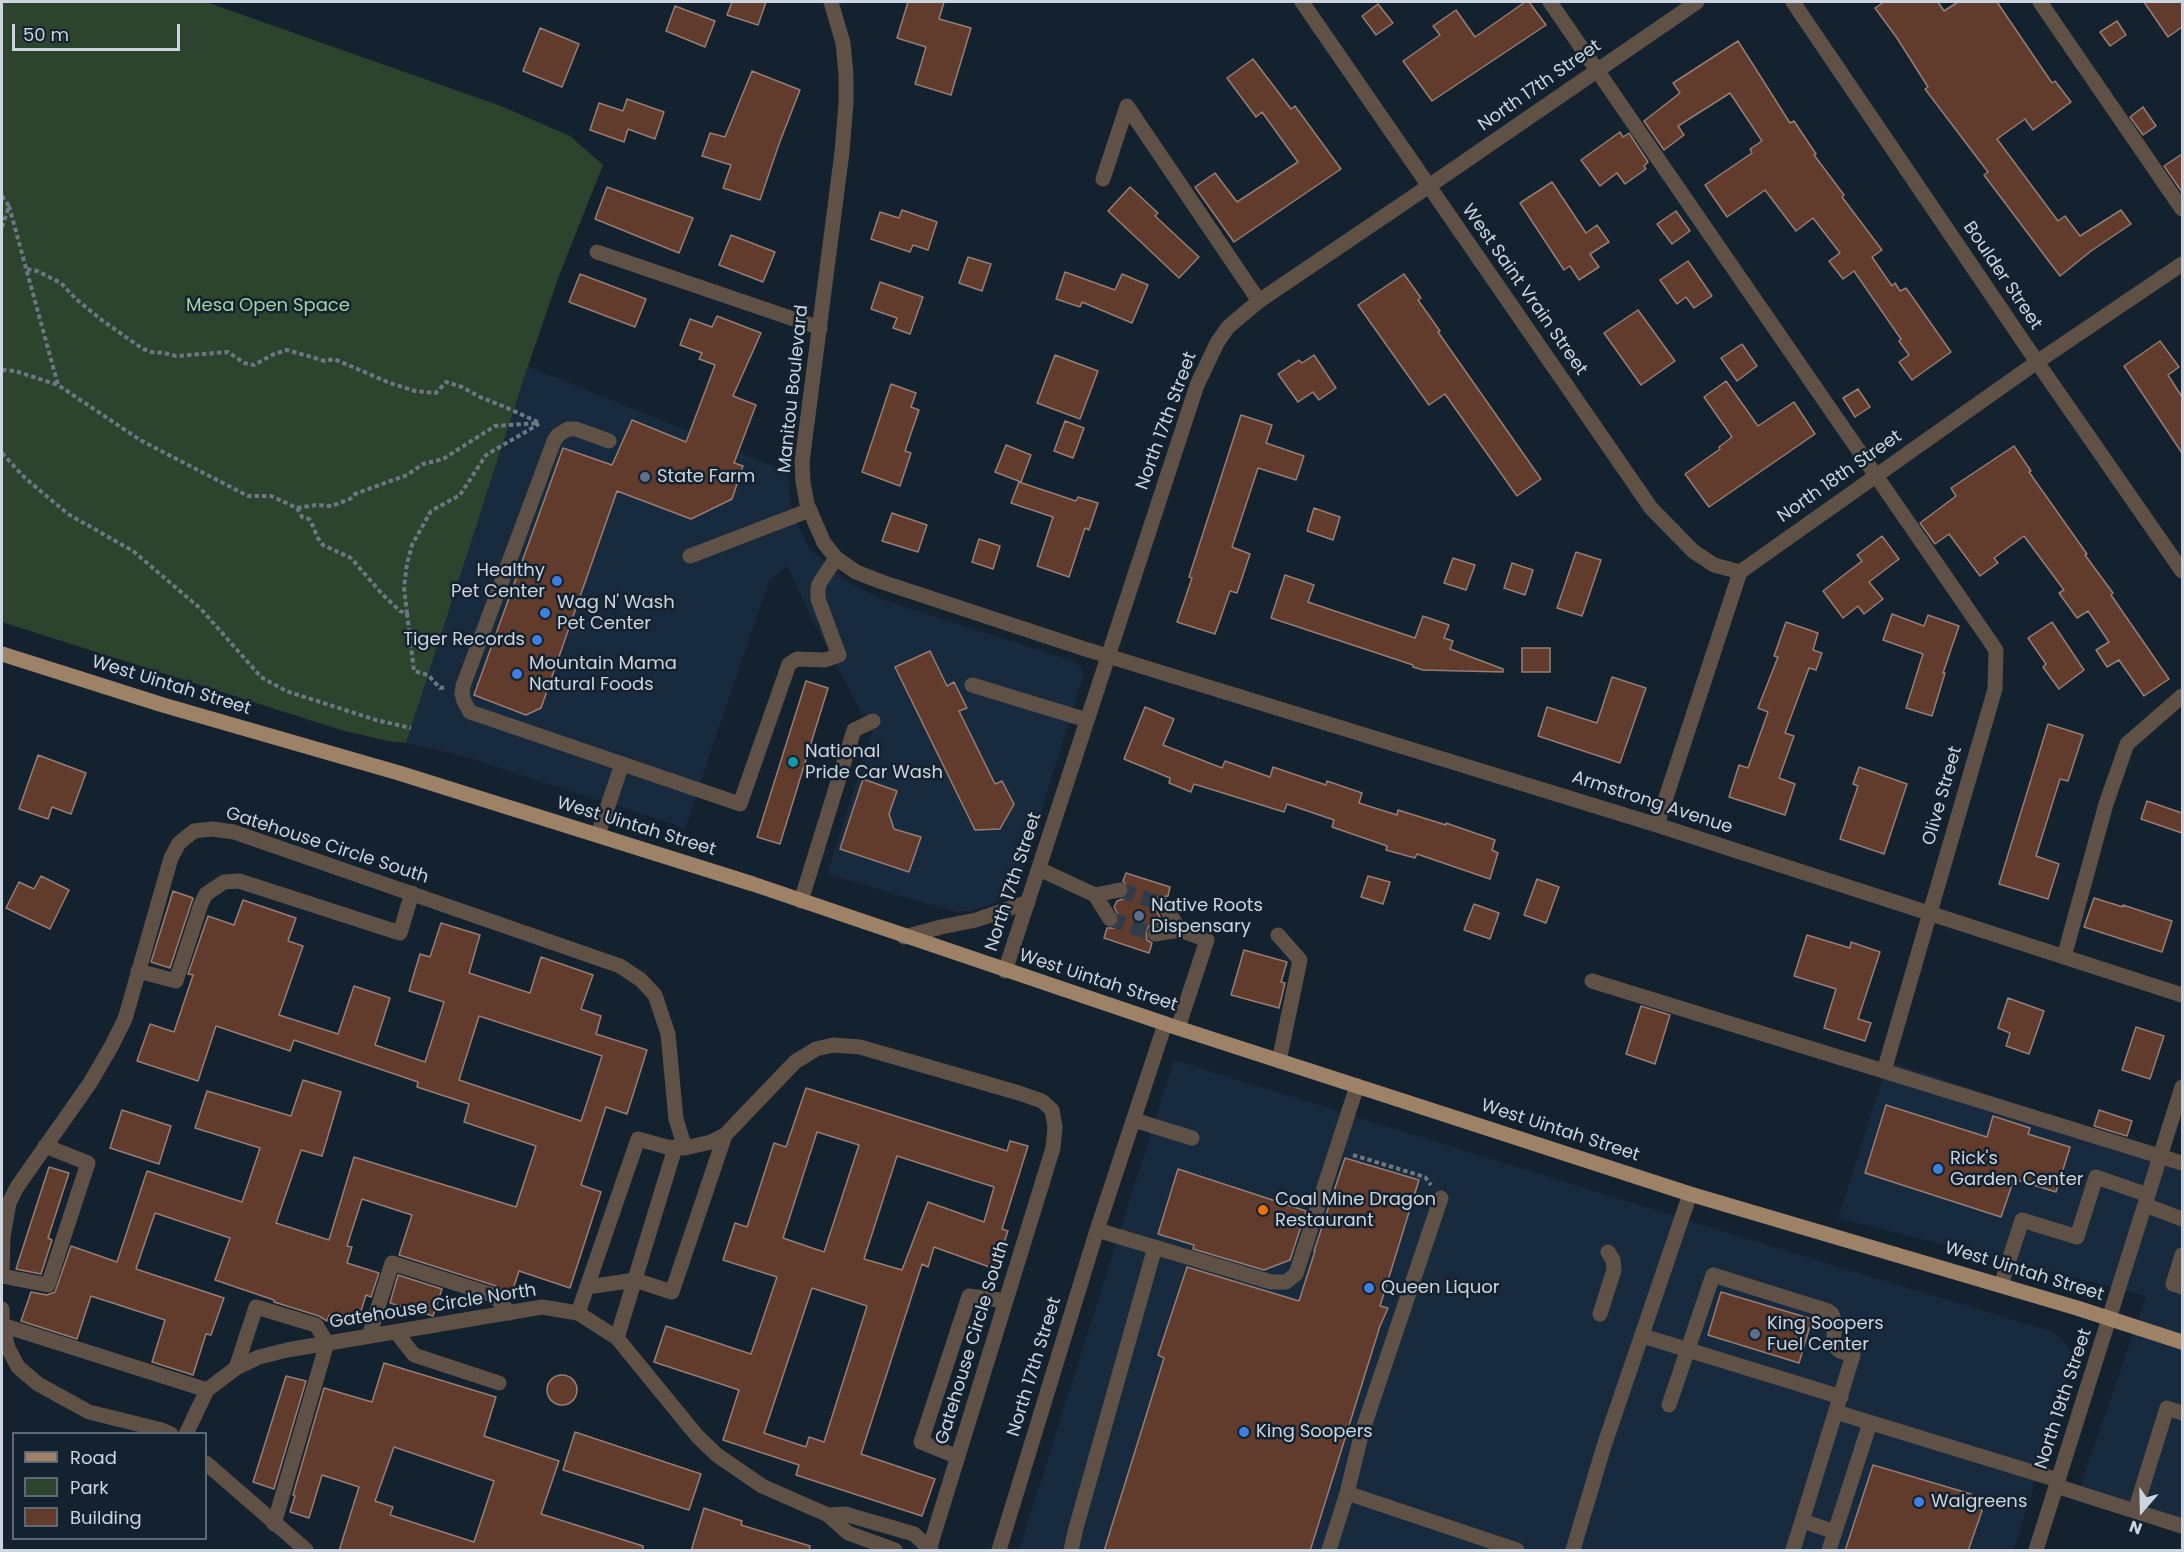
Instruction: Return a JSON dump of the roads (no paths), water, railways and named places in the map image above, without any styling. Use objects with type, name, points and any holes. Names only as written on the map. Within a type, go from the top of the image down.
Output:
[{"type":"main road","name":"West Uintah Street","points":[[2,654],[598,835],[1172,1026],[1690,1194],[2001,1285],[2182,1342]]},
{"type":"street","name":"Manitou Boulevard","points":[[831,2],[843,43],[846,103],[842,152],[802,462],[803,482],[810,510],[824,543],[836,558],[856,572],[1108,655]]},
{"type":"street","name":"West Saint Vrain Street","points":[[1302,2],[1651,508],[1693,551],[1714,565],[1740,572]]},
{"type":"street","name":"Olive Street","points":[[1550,2],[1996,650],[1995,689],[1884,1071]]},
{"type":"street","name":"North 17th Street","points":[[1005,971],[1197,385],[1206,362],[1228,327],[1259,301],[1697,2]]},
{"type":"street","name":"Boulder Street","points":[[1793,2],[2182,571]]},
{"type":"street","points":[[2040,2],[2182,208]]},
{"type":"street","points":[[1103,178],[1127,106],[1259,301]]},
{"type":"street","points":[[597,252],[820,328]]},
{"type":"street","name":"North 18th Street","points":[[1740,572],[2037,362],[2182,264]]},
{"type":"street","points":[[609,441],[576,429],[568,429],[558,435],[554,441],[463,686],[462,694],[470,712],[740,804],[789,664],[797,659],[825,660],[839,655],[818,599],[819,584],[836,558]]},
{"type":"street","points":[[690,556],[810,510]]},
{"type":"street","points":[[1657,825],[1740,572]]},
{"type":"street","name":"Armstrong Avenue","points":[[1108,655],[1657,825],[2182,995]]},
{"type":"street","points":[[972,685],[1087,720]]},
{"type":"street","points":[[2064,957],[2106,804],[2127,744],[2182,696]]},
{"type":"street","points":[[801,901],[854,730],[873,721]]},
{"type":"street","points":[[598,835],[622,764]]},
{"type":"street","name":"Gatehouse Circle South","points":[[2,1275],[3,1237],[9,1203],[17,1187],[90,1083],[111,1047],[124,1019],[171,858],[179,843],[194,831],[212,828],[234,832],[620,966],[641,980],[655,995],[668,1034],[680,1148]]},
{"type":"street","points":[[1039,869],[1095,895],[1110,919]]},
{"type":"street","points":[[138,970],[176,981],[201,904],[206,894],[224,882],[239,881],[400,933],[412,893]]},
{"type":"street","points":[[1095,895],[1120,890]]},
{"type":"street","points":[[904,937],[976,921],[1028,902]]},
{"type":"street","points":[[1155,934],[1180,930],[1164,905]]},
{"type":"street","name":"North 17th Street","points":[[999,1551],[1097,1230],[1134,1120],[1207,939],[1180,930]]},
{"type":"street","points":[[1278,935],[1300,960],[1279,1061]]},
{"type":"street","points":[[1592,981],[2182,1163]]},
{"type":"street","name":"Gatehouse Circle South","points":[[724,1135],[795,1062],[816,1049],[833,1045],[860,1047],[1019,1093],[1042,1101],[1052,1110],[1055,1127],[1053,1148],[929,1550]]},
{"type":"street","points":[[1097,1230],[1271,1282],[1286,1282],[1296,1274],[1357,1086]]},
{"type":"street","name":"North 19th Street","points":[[2036,1551],[2182,1087]]},
{"type":"street","points":[[1134,1120],[1191,1138]]},
{"type":"street","points":[[578,1313],[638,1139],[680,1148],[711,1142],[724,1135]]},
{"type":"street","points":[[587,1287],[634,1281],[672,1292],[724,1135]]},
{"type":"street","points":[[2,1275],[48,1284],[88,1163],[45,1146]]},
{"type":"street","points":[[617,1338],[634,1281],[680,1148]]},
{"type":"street","points":[[2001,1285],[2022,1220],[2077,1238],[2096,1177],[2182,1219]]},
{"type":"street","points":[[1573,1551],[1604,1446],[1690,1194]]},
{"type":"street","points":[[1329,1551],[1347,1493],[1362,1432],[1441,1198]]},
{"type":"street","points":[[1071,1551],[1155,1247]]},
{"type":"street","points":[[1600,1314],[1614,1270],[1613,1260],[1608,1252]]},
{"type":"street","points":[[2182,1255],[2173,1284],[2182,1287]]},
{"type":"street","points":[[369,1336],[392,1263],[494,1295],[510,1313]]},
{"type":"street","points":[[1669,1405],[1713,1275],[1832,1314],[1835,1324],[1833,1345],[1840,1351],[1853,1355],[1793,1551]]},
{"type":"street","points":[[958,1457],[921,1442],[969,1296],[1006,1301]]},
{"type":"street","points":[[236,1368],[256,1307],[316,1325],[327,1343],[274,1524]]},
{"type":"street","name":"Gatehouse Circle North","points":[[187,1432],[207,1390],[236,1368],[259,1356],[542,1307],[578,1313],[617,1338],[698,1437],[717,1455],[762,1486],[828,1515],[849,1533],[895,1551]]},
{"type":"street","points":[[2,1309],[2,1325],[8,1348],[18,1367],[38,1384],[89,1412],[166,1432]]},
{"type":"street","points":[[2,1325],[207,1390]]},
{"type":"street","points":[[396,1332],[414,1355],[499,1383]]},
{"type":"street","points":[[1643,1336],[1840,1397]]},
{"type":"street","points":[[2135,1511],[2167,1408],[2182,1413]]},
{"type":"street","points":[[1836,1412],[2182,1526]]},
{"type":"street","points":[[1829,1551],[1870,1423]]},
{"type":"street","points":[[207,1464],[306,1551]]},
{"type":"street","points":[[1347,1493],[1516,1551]]},
{"type":"street","name":"Gatehouse Circle North","points":[[828,1515],[845,1514],[914,1534],[929,1550]]},
{"type":"street","points":[[1803,1521],[1835,1532]]},
{"type":"tunnel","points":[[1120,890],[1164,905]]},
{"type":"tunnel","points":[[1110,919],[1155,934]]},
{"type":"place","name":"State Farm","points":[[645,477]]},
{"type":"place","name":"Healthy Pet Center","points":[[557,581]]},
{"type":"place","name":"Wag N' Wash Pet Center","points":[[545,613]]},
{"type":"place","name":"Tiger Records","points":[[537,640]]},
{"type":"place","name":"Mountain Mama Natural Foods","points":[[517,674]]},
{"type":"place","name":"National Pride Car Wash","points":[[793,762]]},
{"type":"place","name":"Native Roots Dispensary","points":[[1139,916]]},
{"type":"place","name":"Rick's Garden Center","points":[[1938,1169]]},
{"type":"place","name":"Coal Mine Dragon Restaurant","points":[[1263,1210]]},
{"type":"place","name":"Queen Liquor","points":[[1369,1288]]},
{"type":"place","name":"King Soopers Fuel Center","points":[[1755,1334]]},
{"type":"place","name":"King Soopers","points":[[1244,1432]]},
{"type":"place","name":"Walgreens","points":[[1919,1502]]},
{"type":"park label","name":"Mesa Open Space","points":[[268,306]]}]
